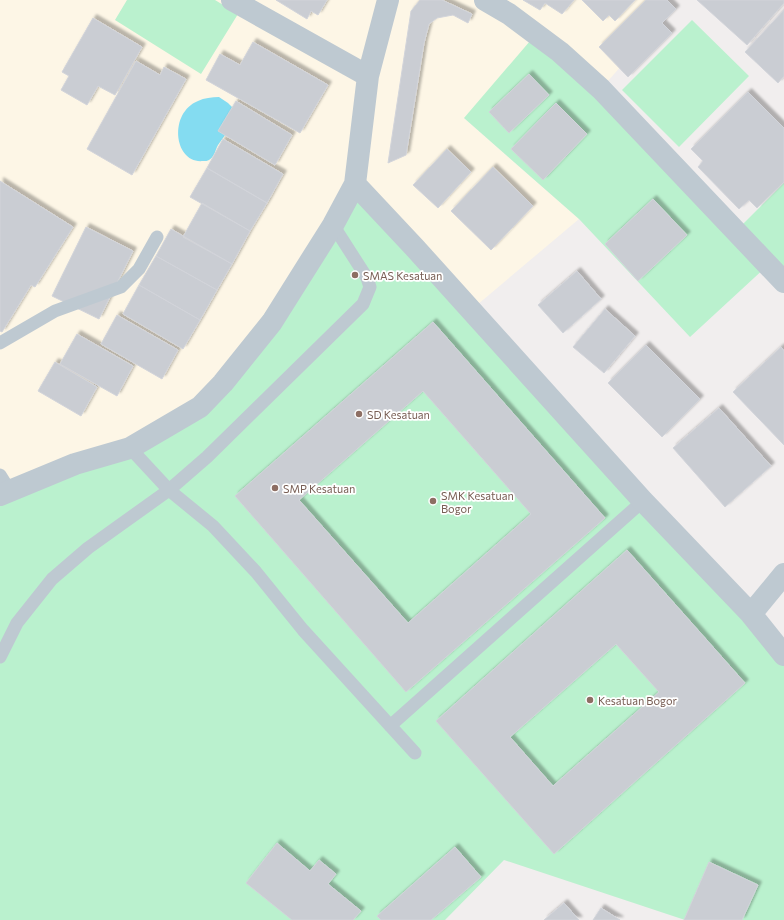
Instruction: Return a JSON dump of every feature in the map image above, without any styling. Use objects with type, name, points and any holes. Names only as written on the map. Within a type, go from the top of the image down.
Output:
[{"type":"street","points":[[232,0],[368,76]]},
{"type":"street","points":[[3,487],[130,448],[200,407],[223,383],[272,322],[333,225],[356,184],[368,76],[388,0]]},
{"type":"street","points":[[484,0],[509,14],[554,47],[601,89],[784,282]]},
{"type":"street","points":[[356,184],[643,501],[750,614],[784,655]]},
{"type":"street","points":[[750,614],[784,574]]},
{"type":"lane","points":[[0,657],[17,623],[52,579],[88,548],[169,490],[207,457],[363,304],[370,287],[367,278],[333,225]]},
{"type":"lane","points":[[0,343],[55,311],[121,287],[139,269],[157,237]]},
{"type":"lane","points":[[130,448],[169,490],[213,526],[256,572],[303,630],[415,753]]},
{"type":"lane","points":[[390,726],[643,501]]},
{"type":"shaded area","points":[[0,0],[663,0],[672,8],[601,89],[464,118],[579,219],[471,310],[200,407],[0,495]]},
{"type":"green space","points":[[127,0],[215,0],[238,14],[201,74],[115,20]]},
{"type":"green space","points":[[692,20],[749,76],[679,147],[622,90]]},
{"type":"green space","points":[[536,34],[736,231],[784,183],[784,282],[768,265],[690,337],[579,219],[464,118]]},
{"type":"green space","points":[[355,184],[784,653],[784,920],[685,920],[504,860],[445,920],[0,920],[0,494],[200,407]]},
{"type":"water","points":[[219,97],[233,108],[230,127],[218,145],[214,155],[209,160],[193,160],[186,155],[178,137],[182,116],[188,107],[198,101]]},
{"type":"building","points":[[276,0],[327,0],[318,15],[311,11],[307,19]]},
{"type":"building","points":[[420,0],[442,0],[472,14],[468,23],[453,15],[437,18],[429,24],[424,43],[406,155],[388,163],[411,11]]},
{"type":"building","points":[[523,0],[574,0],[562,14],[545,3],[540,10]]},
{"type":"building","points":[[582,0],[635,0],[615,21],[609,15],[603,21]]},
{"type":"building","points":[[646,0],[667,0],[676,9],[662,23],[672,33],[628,77],[599,47]]},
{"type":"building","points":[[697,0],[784,0],[784,3],[747,45]]},
{"type":"building","points":[[784,10],[784,76],[778,83],[745,52]]},
{"type":"building","points":[[93,18],[142,47],[115,95],[98,86],[87,105],[61,90],[69,76],[62,72]]},
{"type":"building","points":[[253,42],[328,85],[300,133],[206,80],[220,54],[240,65]]},
{"type":"building","points":[[136,61],[160,75],[164,67],[186,79],[132,175],[87,149]]},
{"type":"building","points":[[529,74],[549,95],[509,133],[489,112]]},
{"type":"building","points":[[748,92],[784,128],[784,182],[757,208],[749,200],[739,209],[698,167],[703,161],[691,149]]},
{"type":"building","points":[[236,101],[292,135],[275,165],[218,131]]},
{"type":"building","points":[[556,103],[587,134],[543,180],[511,149]]},
{"type":"building","points":[[223,139],[283,174],[267,203],[207,168]]},
{"type":"building","points":[[447,149],[471,172],[438,208],[413,185]]},
{"type":"building","points":[[493,167],[533,206],[491,250],[451,211]]},
{"type":"building","points":[[207,168],[267,203],[250,231],[190,197]]},
{"type":"building","points":[[0,181],[73,227],[35,287],[31,285],[2,332],[0,331]]},
{"type":"building","points":[[653,199],[687,235],[638,281],[605,244]]},
{"type":"building","points":[[202,203],[250,231],[232,264],[183,237]]},
{"type":"building","points":[[86,227],[133,251],[99,319],[52,296]]},
{"type":"building","points":[[171,229],[232,264],[217,290],[156,256]]},
{"type":"building","points":[[156,256],[217,290],[200,320],[139,285]]},
{"type":"building","points":[[577,271],[601,299],[563,333],[538,305]]},
{"type":"building","points":[[139,285],[200,320],[183,349],[123,314]]},
{"type":"building","points":[[605,309],[635,336],[604,373],[573,347]]},
{"type":"building","points":[[117,315],[178,350],[162,379],[101,344]]},
{"type":"building","points":[[433,322],[605,518],[406,692],[235,496]],"holes":[[[423,391],[531,514],[408,623],[299,500]]]},
{"type":"building","points":[[77,334],[133,366],[117,396],[60,364]]},
{"type":"building","points":[[646,345],[700,399],[662,437],[608,383]]},
{"type":"building","points":[[781,347],[784,351],[784,445],[733,392]]},
{"type":"building","points":[[55,362],[97,387],[81,416],[38,391]]},
{"type":"building","points":[[719,408],[771,466],[725,507],[673,448]]},
{"type":"building","points":[[627,550],[745,683],[554,854],[436,721]],"holes":[[[616,644],[659,692],[553,786],[510,737]]]},
{"type":"building","points":[[277,843],[310,871],[319,860],[336,874],[328,884],[361,911],[353,920],[292,920],[246,883]]},
{"type":"building","points":[[455,847],[481,877],[431,920],[381,920],[377,916]]},
{"type":"building","points":[[709,862],[758,885],[742,920],[684,920]]},
{"type":"building","points":[[564,903],[579,920],[544,920]]},
{"type":"building","points":[[601,908],[620,920],[593,920]]},
{"type":"place","name":"SMAS Kesatuan","points":[[355,275]]},
{"type":"place","name":"SD Kesatuan","points":[[359,414]]},
{"type":"place","name":"SMP Kesatuan","points":[[275,488]]},
{"type":"place","name":"SMK Kesatuan Bogor","points":[[433,501]]},
{"type":"place","name":"Kesatuan Bogor","points":[[590,700]]}]
